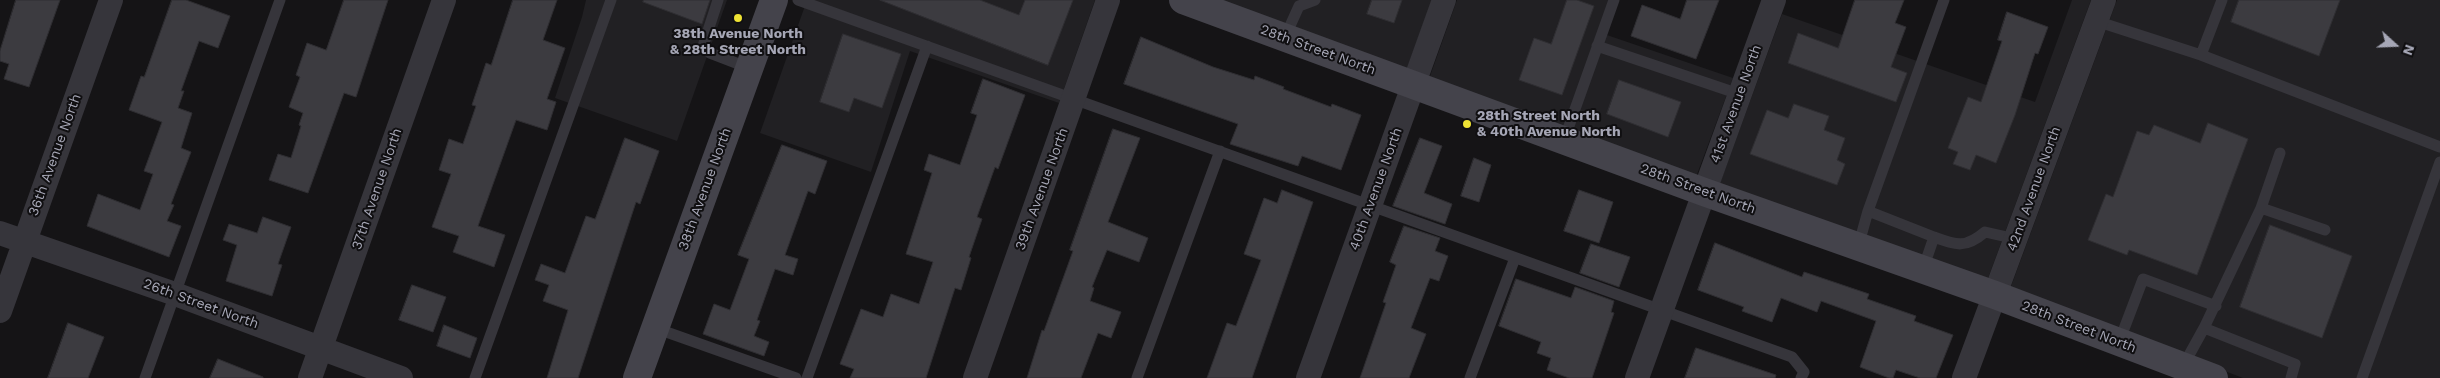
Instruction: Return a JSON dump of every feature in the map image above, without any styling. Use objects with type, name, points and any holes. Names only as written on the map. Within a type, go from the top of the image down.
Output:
[{"type":"street","name":"36th Avenue North","points":[[0,311],[111,0]]},
{"type":"street","name":"37th Avenue North","points":[[310,378],[444,0]]},
{"type":"street","name":"38th Avenue North","points":[[637,378],[774,0]]},
{"type":"street","name":"39th Avenue North","points":[[975,378],[1108,0]]},
{"type":"street","name":"28th Street North","points":[[1183,0],[1704,192],[1995,295],[2214,378]]},
{"type":"street","name":"40th Avenue North","points":[[1308,378],[1444,0]]},
{"type":"street","name":"41st Avenue North","points":[[1637,378],[1774,0]]},
{"type":"street","name":"42nd Avenue North","points":[[1964,378],[2100,10]]},
{"type":"street","name":"26th Street North","points":[[0,233],[175,294],[401,378]]},
{"type":"lane","points":[[145,378],[280,0]]},
{"type":"lane","points":[[475,378],[611,0]]},
{"type":"lane","points":[[718,0],[703,46],[710,53],[749,68]]},
{"type":"lane","points":[[798,0],[1792,357],[1804,372],[1801,378]]},
{"type":"lane","points":[[1285,37],[1299,6],[1315,0]]},
{"type":"lane","points":[[1564,140],[1614,0]]},
{"type":"lane","points":[[1858,247],[1868,211],[1944,0]]},
{"type":"lane","points":[[2201,55],[2222,0]]},
{"type":"lane","points":[[2100,10],[2201,55],[2440,147]]},
{"type":"lane","points":[[807,378],[927,46]]},
{"type":"lane","points":[[1598,46],[1739,94]]},
{"type":"lane","points":[[1137,378],[1220,151]]},
{"type":"lane","points":[[2183,366],[2216,306],[2261,208],[2280,153]]},
{"type":"lane","points":[[2362,378],[2440,162]]},
{"type":"lane","points":[[2261,208],[2325,230]]},
{"type":"lane","points":[[1868,211],[1956,245],[1973,242],[1985,232],[2016,239]]},
{"type":"lane","points":[[1923,270],[1934,237]]},
{"type":"lane","points":[[1470,378],[1516,258]]},
{"type":"lane","points":[[2119,342],[2143,279],[2216,306]]},
{"type":"lane","points":[[655,328],[796,378]]},
{"type":"lane","points":[[2204,328],[2296,364],[2291,378]]},
{"type":"shaded area","points":[[586,0],[727,0],[677,141],[555,98]]},
{"type":"shaded area","points":[[807,0],[1095,0],[1059,103],[910,51],[871,172],[760,133]]},
{"type":"shaded area","points":[[1214,0],[1432,0],[1406,71]]},
{"type":"shaded area","points":[[1457,0],[1613,0],[1601,33],[1733,78],[1696,177],[1429,79]]},
{"type":"shaded area","points":[[2072,0],[2091,0],[1987,281],[1719,186],[1782,14],[2035,102]]},
{"type":"shaded area","points":[[2117,0],[2440,0],[2440,378],[2243,378],[2010,289]]},
{"type":"building","points":[[16,0],[60,0],[29,87],[4,79],[9,64],[0,61],[0,51]]},
{"type":"building","points":[[172,0],[186,0],[230,16],[218,48],[199,41],[181,91],[184,91],[178,108],[192,113],[181,148],[191,152],[171,204],[174,205],[167,221],[181,226],[169,257],[87,226],[98,194],[140,210],[153,174],[144,171],[162,122],[129,110],[141,76],[144,77]]},
{"type":"building","points":[[344,0],[388,0],[356,97],[344,93],[308,193],[269,180],[278,154],[291,158],[301,126],[299,125],[303,113],[289,107],[300,77],[296,75],[307,43],[326,50]]},
{"type":"building","points":[[513,0],[557,0],[543,40],[565,48],[547,99],[556,102],[547,130],[516,120],[478,226],[505,235],[494,267],[453,252],[459,236],[432,227],[451,174],[439,170],[449,139],[463,144],[476,106],[472,105],[486,63],[491,65]]},
{"type":"building","points":[[644,0],[710,0],[702,24],[643,2]]},
{"type":"building","points":[[880,0],[980,0],[1019,15],[1025,0],[1073,0],[1048,65]]},
{"type":"building","points":[[1372,0],[1402,0],[1394,23],[1367,14]]},
{"type":"building","points":[[1567,0],[1577,0],[1594,6],[1562,95],[1519,80],[1534,38],[1551,44]]},
{"type":"building","points":[[1687,0],[1719,0],[1696,59],[1631,36],[1642,5],[1680,19]]},
{"type":"building","points":[[1855,0],[1904,0],[1895,23],[1906,27],[1891,67],[1907,73],[1896,102],[1788,63],[1798,33],[1838,48]]},
{"type":"building","points":[[2239,0],[2340,0],[2319,56],[2231,22]]},
{"type":"building","points":[[2007,12],[2048,27],[2038,54],[2035,53],[2015,115],[1996,163],[1976,155],[1970,170],[1953,164],[1958,152],[1948,148],[1968,97],[1981,102],[2002,41],[1998,40]]},
{"type":"building","points":[[843,34],[901,54],[882,108],[854,98],[849,112],[820,102]]},
{"type":"building","points":[[1141,37],[1213,67],[1254,80],[1255,76],[1331,107],[1332,104],[1361,115],[1341,170],[1302,156],[1298,166],[1230,144],[1238,124],[1124,84]]},
{"type":"building","points":[[983,79],[1025,95],[998,169],[995,167],[977,217],[982,219],[969,257],[971,258],[961,290],[955,288],[926,378],[850,378],[854,369],[840,364],[861,309],[883,317],[891,294],[919,304],[933,262],[906,254],[932,173],[924,170],[929,154],[960,165],[977,115],[971,113]]},
{"type":"building","points":[[1619,80],[1681,102],[1668,137],[1607,114]]},
{"type":"building","points":[[1794,104],[1829,116],[1824,130],[1845,138],[1837,160],[1845,164],[1837,185],[1750,154],[1767,110],[1788,118]]},
{"type":"building","points":[[2208,123],[2248,139],[2197,275],[2129,250],[2127,255],[2088,240],[2106,194],[2113,197],[2137,131],[2149,135],[2154,125],[2200,143]]},
{"type":"building","points":[[1113,129],[1140,138],[1108,222],[1148,238],[1139,262],[1107,250],[1092,287],[1094,288],[1090,301],[1121,312],[1111,338],[1098,333],[1081,378],[1027,378],[1042,330],[1044,331],[1073,251],[1070,250]]},
{"type":"building","points":[[625,138],[659,151],[640,204],[636,202],[578,378],[547,378],[568,310],[543,301],[549,285],[535,280],[541,264],[565,273],[586,216],[595,219]]},
{"type":"building","points":[[1420,138],[1442,146],[1424,193],[1452,204],[1445,224],[1393,206]]},
{"type":"building","points":[[782,145],[827,161],[815,194],[808,191],[785,255],[798,259],[793,275],[775,269],[757,320],[760,321],[754,336],[769,342],[764,356],[703,334],[714,304],[730,310],[749,259],[738,255]]},
{"type":"building","points":[[1474,158],[1491,165],[1479,202],[1461,196]]},
{"type":"building","points":[[1282,190],[1313,202],[1252,378],[1207,378],[1227,323],[1236,326],[1261,260],[1244,254],[1264,198],[1277,203]]},
{"type":"building","points":[[1579,190],[1613,202],[1599,243],[1564,231]]},
{"type":"building","points":[[263,217],[291,227],[278,264],[282,265],[272,296],[226,281],[237,245],[223,240],[229,224],[257,233]]},
{"type":"building","points":[[2270,225],[2352,256],[2322,338],[2240,307]]},
{"type":"building","points":[[1404,226],[1440,238],[1435,251],[1448,256],[1439,281],[1430,278],[1411,328],[1426,334],[1409,378],[1360,378],[1386,303],[1383,302],[1396,265],[1390,262]]},
{"type":"building","points":[[1715,243],[1802,277],[1804,272],[1869,294],[1867,299],[1916,316],[1914,321],[1953,335],[1936,378],[1920,378],[1896,370],[1893,378],[1889,378],[1860,367],[1876,321],[1821,301],[1817,312],[1781,298],[1772,322],[1742,311],[1744,307],[1698,290]]},
{"type":"building","points":[[1591,244],[1630,257],[1619,287],[1580,273]]},
{"type":"building","points":[[1516,279],[1571,298],[1575,287],[1614,301],[1611,312],[1614,313],[1592,378],[1569,378],[1547,370],[1551,358],[1537,353],[1541,342],[1499,326]]},
{"type":"building","points":[[412,285],[446,297],[433,332],[399,320]]},
{"type":"building","points":[[68,323],[104,337],[88,378],[48,378]]},
{"type":"building","points":[[444,325],[477,338],[470,358],[437,346]]},
{"type":"building","points":[[1696,348],[1776,375],[1775,378],[1685,378]]},
{"type":"building","points":[[218,359],[263,377],[263,378],[210,378]]},
{"type":"place","name":"38th Avenue North & 28th Street North","points":[[738,18]]},
{"type":"place","name":"28th Street North & 40th Avenue North","points":[[1467,124]]}]
